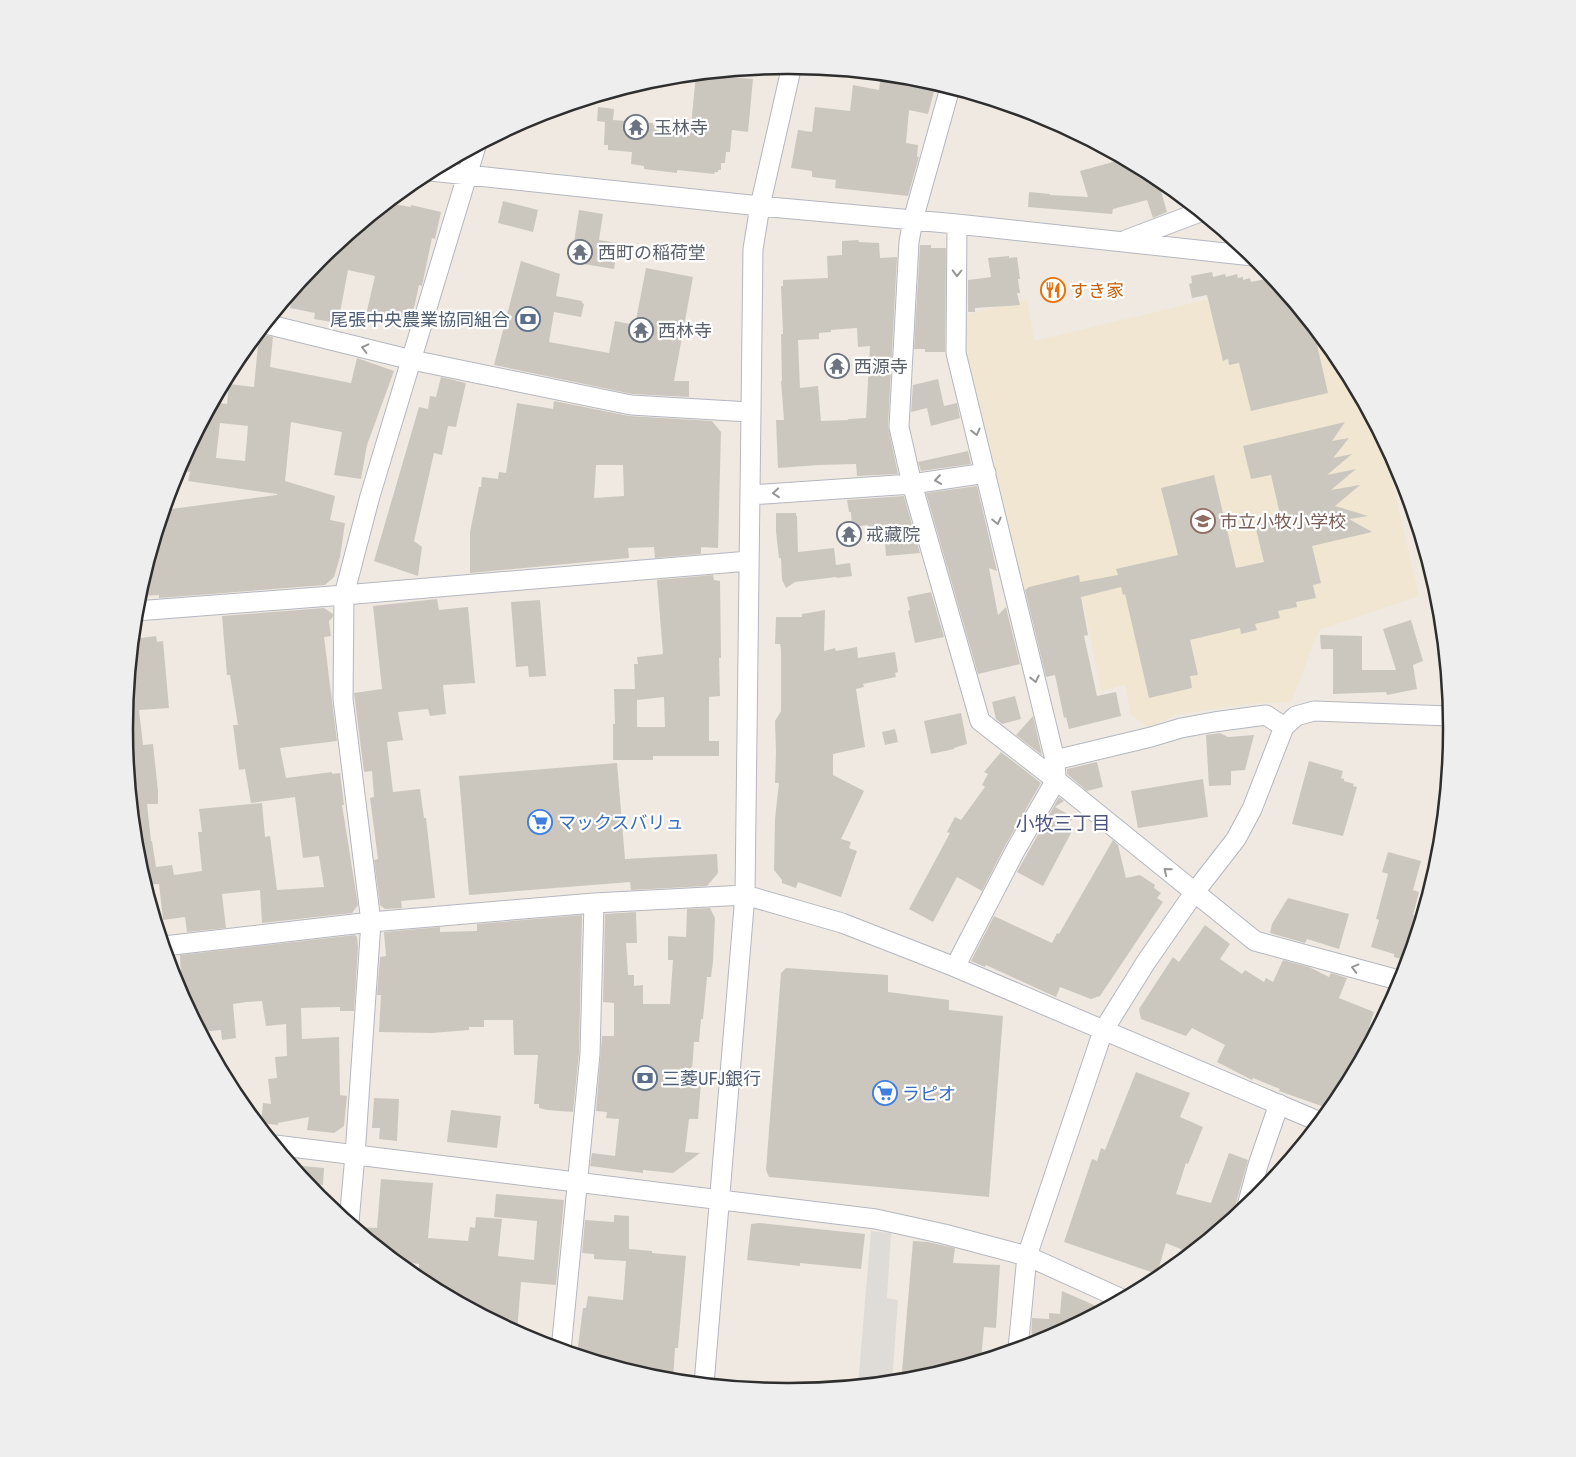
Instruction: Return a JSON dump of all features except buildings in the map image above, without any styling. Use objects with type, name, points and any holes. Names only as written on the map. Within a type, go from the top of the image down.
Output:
[{"type":"street","points":[[705,1378],[745,895],[753,249],[760,206],[790,74]]},
{"type":"street","points":[[948,94],[913,220],[909,242],[899,427],[912,484],[980,721],[1255,941],[1393,978]]},
{"type":"street","points":[[350,1215],[356,1155],[371,922],[343,699],[344,595],[370,496],[474,154]]},
{"type":"street","points":[[443,172],[1239,255]]},
{"type":"street","points":[[1122,242],[1194,214]]},
{"type":"street","points":[[955,967],[1015,851],[1056,780],[1055,760],[956,353],[957,224]]},
{"type":"street","points":[[273,326],[412,360],[631,405],[750,412]]},
{"type":"street","points":[[750,495],[912,484],[986,474]]},
{"type":"street","points":[[144,610],[749,561]]},
{"type":"street","points":[[1019,1341],[1027,1256],[1103,1031],[1146,962],[1194,893],[1236,839],[1252,809],[1284,727],[1296,716],[1314,711],[1442,716]]},
{"type":"street","points":[[1055,760],[1181,728],[1214,722],[1266,715],[1284,727]]},
{"type":"street","points":[[170,945],[371,922],[594,903],[745,895],[842,923],[955,967],[1313,1119]]},
{"type":"street","points":[[563,1343],[590,1054],[594,903]]},
{"type":"street","points":[[1250,1192],[1279,1104]]},
{"type":"street","points":[[285,1146],[876,1219],[944,1234],[1027,1256],[1116,1295]]},
{"type":"shaded area","name":"市立小牧小学校","points":[[1269,285],[1307,330],[1332,365],[1355,401],[1375,439],[1390,470],[1419,596],[1319,630],[1291,702],[1247,704],[1175,715],[1149,728],[1131,715],[1125,685],[1101,691],[1082,596],[1025,608],[964,353],[964,315],[1027,300],[1034,341]]},
{"type":"shaded area","points":[[871,1231],[891,1233],[887,1298],[898,1300],[893,1375],[858,1379]]},
{"type":"place","name":"玉林寺","points":[[636,127]]},
{"type":"place","name":"西町の稲荷堂","points":[[580,252]]},
{"type":"place","name":"すき家","points":[[1053,290]]},
{"type":"place","name":"尾張中央農業協同組合","points":[[528,319]]},
{"type":"place","name":"西林寺","points":[[641,330]]},
{"type":"place","name":"西源寺","points":[[837,366]]},
{"type":"place","name":"市立小牧小学校","points":[[1203,521]]},
{"type":"place","name":"戒藏院","points":[[849,534]]},
{"type":"place","name":"マックスバリュ","points":[[540,822]]},
{"type":"place","name":"三菱UFJ銀行","points":[[645,1078]]},
{"type":"place","name":"ラピオ","points":[[885,1093]]},
{"type":"district","name":"小牧三丁目","points":[[1063,823]]}]
